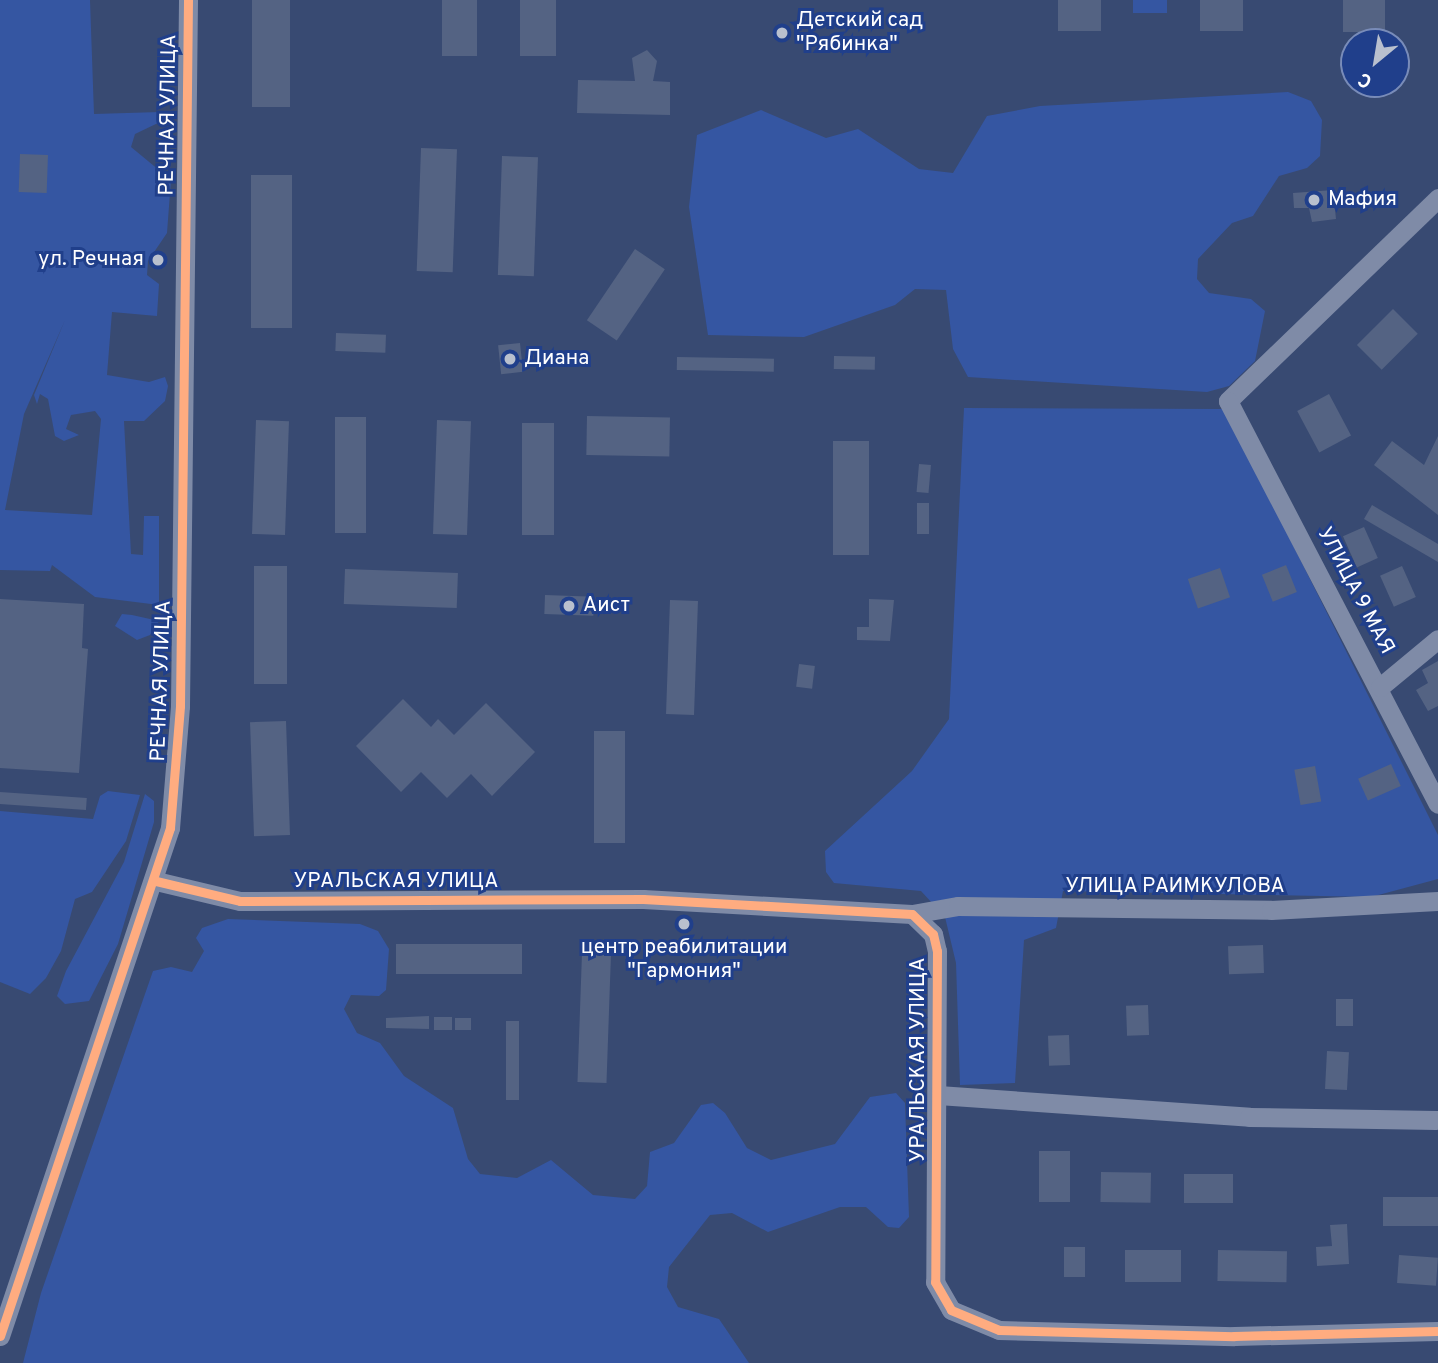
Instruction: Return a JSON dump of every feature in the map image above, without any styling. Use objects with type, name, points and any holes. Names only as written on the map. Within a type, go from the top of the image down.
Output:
[{"type":"street","name":"РЕЧНАЯ УЛИЦА","points":[[0,1336],[156,881],[170,828],[180,706],[188,0]]},
{"type":"street","name":"УЛИЦА 9 МАЯ","points":[[1438,198],[1228,401],[1380,687],[1438,804]]},
{"type":"street","points":[[1380,687],[1438,639]]},
{"type":"street","name":"УРАЛЬСКАЯ УЛИЦА","points":[[156,881],[240,901],[643,900],[912,914],[933,934],[937,951],[935,1282],[951,1310],[979,1326],[1234,1336],[1438,1331]]},
{"type":"street","name":"УЛИЦА РАИМКУЛОВА","points":[[912,914],[958,906],[1271,911],[1438,901]]},
{"type":"street","name":"УРАЛЬСКАЯ УЛИЦА","points":[[938,1096],[1249,1117],[1436,1120]]},
{"type":"shaded area","points":[[0,0],[90,0],[94,114],[160,112],[158,123],[135,134],[131,147],[171,180],[167,233],[148,261],[147,275],[159,284],[157,316],[112,312],[107,375],[149,382],[165,377],[168,386],[165,401],[144,421],[124,421],[131,554],[143,555],[144,516],[159,516],[159,605],[95,597],[52,565],[50,571],[0,570]],"holes":[[[65,320],[34,395],[37,404],[40,394],[48,399],[55,436],[64,441],[79,435],[66,429],[71,415],[95,411],[101,419],[92,515],[5,510],[24,414]]]},
{"type":"shaded area","points":[[1133,0],[1167,0],[1167,13],[1133,13]]},
{"type":"shaded area","points":[[1288,92],[1311,101],[1322,120],[1320,156],[1307,168],[1279,176],[1253,216],[1232,223],[1198,259],[1197,279],[1209,293],[1251,299],[1265,311],[1255,361],[1229,386],[1207,392],[968,377],[953,349],[946,290],[915,289],[895,305],[804,337],[708,335],[689,207],[697,135],[761,110],[826,138],[858,129],[919,169],[953,173],[987,116],[1040,106]]},
{"type":"shaded area","points":[[964,408],[1225,409],[1438,835],[1438,879],[1371,897],[1063,891],[1056,928],[1024,940],[1015,1083],[960,1085],[956,963],[945,917],[921,891],[834,883],[826,872],[825,851],[912,771],[949,719]]},
{"type":"shaded area","points":[[122,614],[159,621],[150,635],[137,640],[115,626]]},
{"type":"shaded area","points":[[108,791],[140,795],[126,841],[92,892],[75,899],[61,951],[46,978],[30,994],[0,982],[0,811],[93,819],[100,796]]},
{"type":"shaded area","points":[[145,794],[154,801],[154,822],[118,944],[89,1001],[65,1004],[57,996],[66,971],[124,862]]},
{"type":"shaded area","points":[[228,919],[360,924],[378,931],[389,949],[386,990],[379,996],[351,995],[344,1009],[357,1033],[380,1043],[404,1076],[453,1108],[468,1159],[480,1174],[517,1178],[551,1160],[593,1195],[635,1199],[647,1186],[650,1152],[674,1143],[701,1105],[713,1103],[725,1113],[747,1148],[771,1160],[835,1144],[870,1097],[896,1093],[905,1103],[909,1217],[899,1228],[888,1227],[866,1207],[840,1207],[768,1232],[732,1213],[710,1215],[669,1267],[667,1287],[678,1307],[719,1319],[749,1363],[23,1363],[41,1293],[153,971],[171,967],[192,972],[204,951],[196,938],[202,928]]},
{"type":"building","points":[[252,0],[290,0],[290,107],[252,107]]},
{"type":"building","points":[[442,0],[477,0],[477,56],[442,56]]},
{"type":"building","points":[[520,0],[556,0],[556,56],[520,56]]},
{"type":"building","points":[[1058,0],[1101,0],[1101,31],[1058,31]]},
{"type":"building","points":[[1200,0],[1243,0],[1243,31],[1200,31]]},
{"type":"building","points":[[1343,0],[1385,0],[1385,28],[1343,28]]},
{"type":"building","points":[[647,50],[657,61],[653,81],[670,82],[670,115],[577,113],[578,80],[635,81],[632,58]]},
{"type":"building","points":[[421,148],[457,149],[453,272],[417,271]]},
{"type":"building","points":[[20,154],[48,155],[47,193],[19,192]]},
{"type":"building","points":[[502,156],[538,157],[534,276],[498,275]]},
{"type":"building","points":[[251,175],[292,175],[292,328],[251,328]]},
{"type":"building","name":"Мафия","points":[[1333,190],[1336,219],[1312,222],[1309,208],[1294,208],[1293,193]]},
{"type":"building","points":[[635,249],[665,269],[617,340],[587,320]]},
{"type":"building","points":[[1393,309],[1418,334],[1382,370],[1357,345]]},
{"type":"building","points":[[336,333],[386,335],[385,353],[335,351]]},
{"type":"building","name":"Диана","points":[[520,343],[523,372],[501,374],[498,345]]},
{"type":"building","points":[[834,356],[875,357],[875,370],[834,369]]},
{"type":"building","points":[[677,357],[774,359],[774,372],[677,370]]},
{"type":"building","points":[[1329,394],[1351,435],[1319,452],[1297,411]]},
{"type":"building","points":[[587,416],[670,417],[669,456],[586,455]]},
{"type":"building","points":[[335,417],[366,417],[366,533],[335,533]]},
{"type":"building","points":[[256,420],[289,421],[285,535],[252,534]]},
{"type":"building","points":[[437,420],[471,421],[467,535],[433,534]]},
{"type":"building","points":[[522,423],[554,423],[554,535],[522,535]]},
{"type":"building","points":[[1438,436],[1438,515],[1374,465],[1392,441],[1424,465]]},
{"type":"building","points":[[833,441],[869,441],[869,555],[833,555]]},
{"type":"building","points":[[919,464],[931,465],[929,493],[917,492]]},
{"type":"building","points":[[917,503],[929,503],[929,534],[917,534]]},
{"type":"building","points":[[1372,505],[1438,544],[1438,562],[1364,519]]},
{"type":"building","points":[[1364,527],[1378,558],[1357,567],[1343,536]]},
{"type":"building","points":[[1286,565],[1297,592],[1273,602],[1262,575]]},
{"type":"building","points":[[254,566],[287,566],[287,684],[254,684]]},
{"type":"building","points":[[1402,566],[1416,597],[1394,607],[1380,576]]},
{"type":"building","points":[[1220,568],[1230,597],[1198,608],[1188,579]]},
{"type":"building","points":[[345,569],[458,573],[457,608],[344,604]]},
{"type":"building","name":"Аист","points":[[545,595],[594,597],[593,616],[544,614]]},
{"type":"building","points":[[0,599],[84,604],[82,648],[88,649],[79,773],[0,768]]},
{"type":"building","points":[[869,599],[894,600],[890,641],[857,640],[857,627],[869,627]]},
{"type":"building","points":[[670,600],[698,601],[694,715],[666,714]]},
{"type":"building","points":[[1438,661],[1438,706],[1428,711],[1416,690],[1428,683],[1422,670]]},
{"type":"building","points":[[799,664],[815,666],[812,689],[796,687]]},
{"type":"building","points":[[403,699],[431,727],[438,719],[454,735],[486,703],[535,752],[492,796],[471,774],[447,798],[421,772],[401,792],[356,746]]},
{"type":"building","points":[[286,721],[290,835],[254,836],[250,722]]},
{"type":"building","points":[[594,731],[625,731],[625,843],[594,843]]},
{"type":"building","points":[[1391,764],[1401,786],[1368,801],[1358,779]]},
{"type":"building","points":[[1315,766],[1321,801],[1301,805],[1294,770]]},
{"type":"building","points":[[0,792],[87,798],[86,810],[0,804]]},
{"type":"building","points":[[396,944],[522,944],[522,974],[396,974]]},
{"type":"building","points":[[1263,945],[1264,973],[1229,974],[1228,946]]},
{"type":"building","points":[[582,953],[611,954],[606,1083],[577,1082]]},
{"type":"building","points":[[1336,999],[1353,999],[1353,1026],[1336,1026]]},
{"type":"building","points":[[1148,1005],[1149,1035],[1127,1036],[1126,1006]]},
{"type":"building","points":[[429,1016],[429,1029],[386,1028],[386,1018]]},
{"type":"building","points":[[434,1017],[452,1017],[452,1030],[434,1030]]},
{"type":"building","points":[[455,1018],[471,1018],[471,1030],[455,1030]]},
{"type":"building","points":[[506,1021],[519,1021],[519,1100],[506,1100]]},
{"type":"building","points":[[1069,1035],[1070,1065],[1049,1066],[1048,1036]]},
{"type":"building","points":[[1327,1051],[1349,1052],[1347,1090],[1325,1089]]},
{"type":"building","points":[[1039,1151],[1070,1151],[1070,1202],[1039,1202]]},
{"type":"building","points":[[1101,1172],[1151,1173],[1150,1203],[1100,1202]]},
{"type":"building","points":[[1184,1174],[1233,1174],[1233,1203],[1184,1203]]},
{"type":"building","points":[[1383,1197],[1438,1197],[1438,1226],[1383,1226]]},
{"type":"building","points":[[1347,1224],[1349,1264],[1317,1266],[1316,1247],[1332,1246],[1330,1225]]},
{"type":"building","points":[[1064,1247],[1085,1247],[1085,1277],[1064,1277]]},
{"type":"building","points":[[1125,1250],[1181,1250],[1181,1282],[1125,1282]]},
{"type":"building","points":[[1218,1250],[1287,1251],[1286,1282],[1217,1281]]},
{"type":"building","points":[[1399,1255],[1438,1258],[1436,1286],[1397,1283]]},
{"type":"cycle path","points":[[0,1336],[170,828],[180,706],[188,0]]},
{"type":"cycle path","points":[[156,881],[240,901],[643,899],[912,914],[933,934],[937,951],[935,1282],[951,1310],[999,1330],[1234,1336],[1438,1331]]},
{"type":"place","name":"Детский сад \"Рябинка\"","points":[[782,33]]},
{"type":"place","name":"Мафия","points":[[1314,200]]},
{"type":"place","name":"ул. Речная","points":[[158,260]]},
{"type":"place","name":"Диана","points":[[510,359]]},
{"type":"place","name":"Аист","points":[[569,606]]},
{"type":"place","name":"центр реабилитации \"Гармония\"","points":[[684,924]]}]
